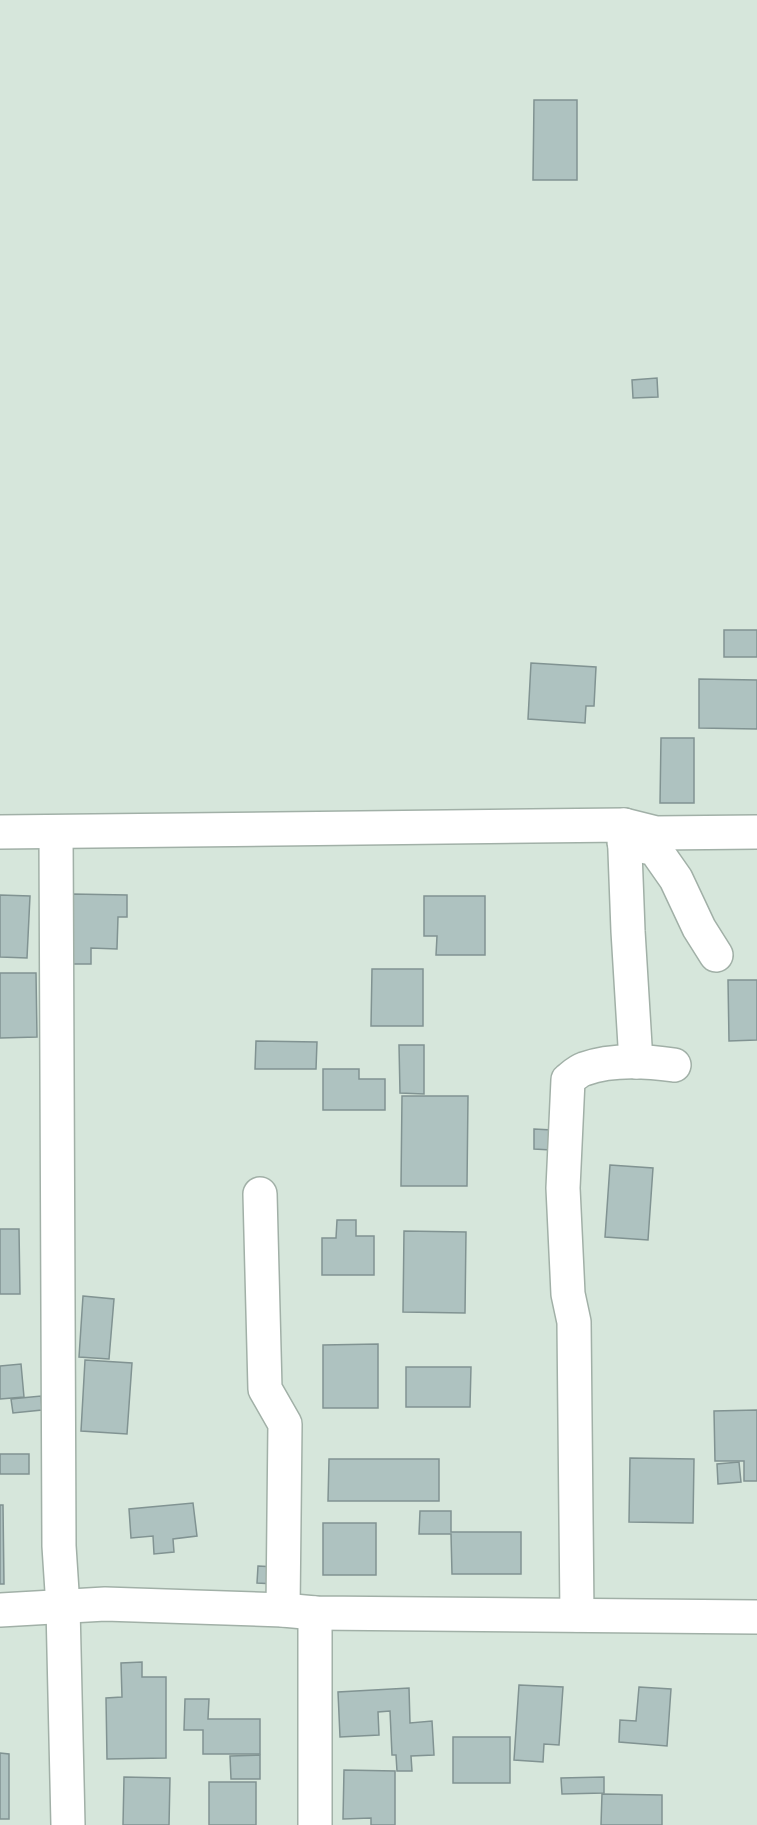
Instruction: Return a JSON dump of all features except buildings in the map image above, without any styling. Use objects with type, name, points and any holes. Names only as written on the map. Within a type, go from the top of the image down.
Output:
[{"type":"street","points":[[0,832],[656,834],[757,832]]},
{"type":"street","points":[[56,832],[59,1546],[63,1607],[68,1825]]},
{"type":"street","points":[[624,833],[655,849],[676,879],[699,928],[716,955]]},
{"type":"street","points":[[624,833],[636,1062]]},
{"type":"street","points":[[577,1615],[574,1322],[568,1294],[563,1188],[568,1080],[582,1069],[607,1064],[652,1062],[674,1065]]},
{"type":"street","points":[[260,1194],[265,1389],[285,1424],[283,1610]]},
{"type":"street","points":[[0,1610],[105,1604],[315,1613],[757,1617]]},
{"type":"street","points":[[315,1613],[315,1825]]}]
